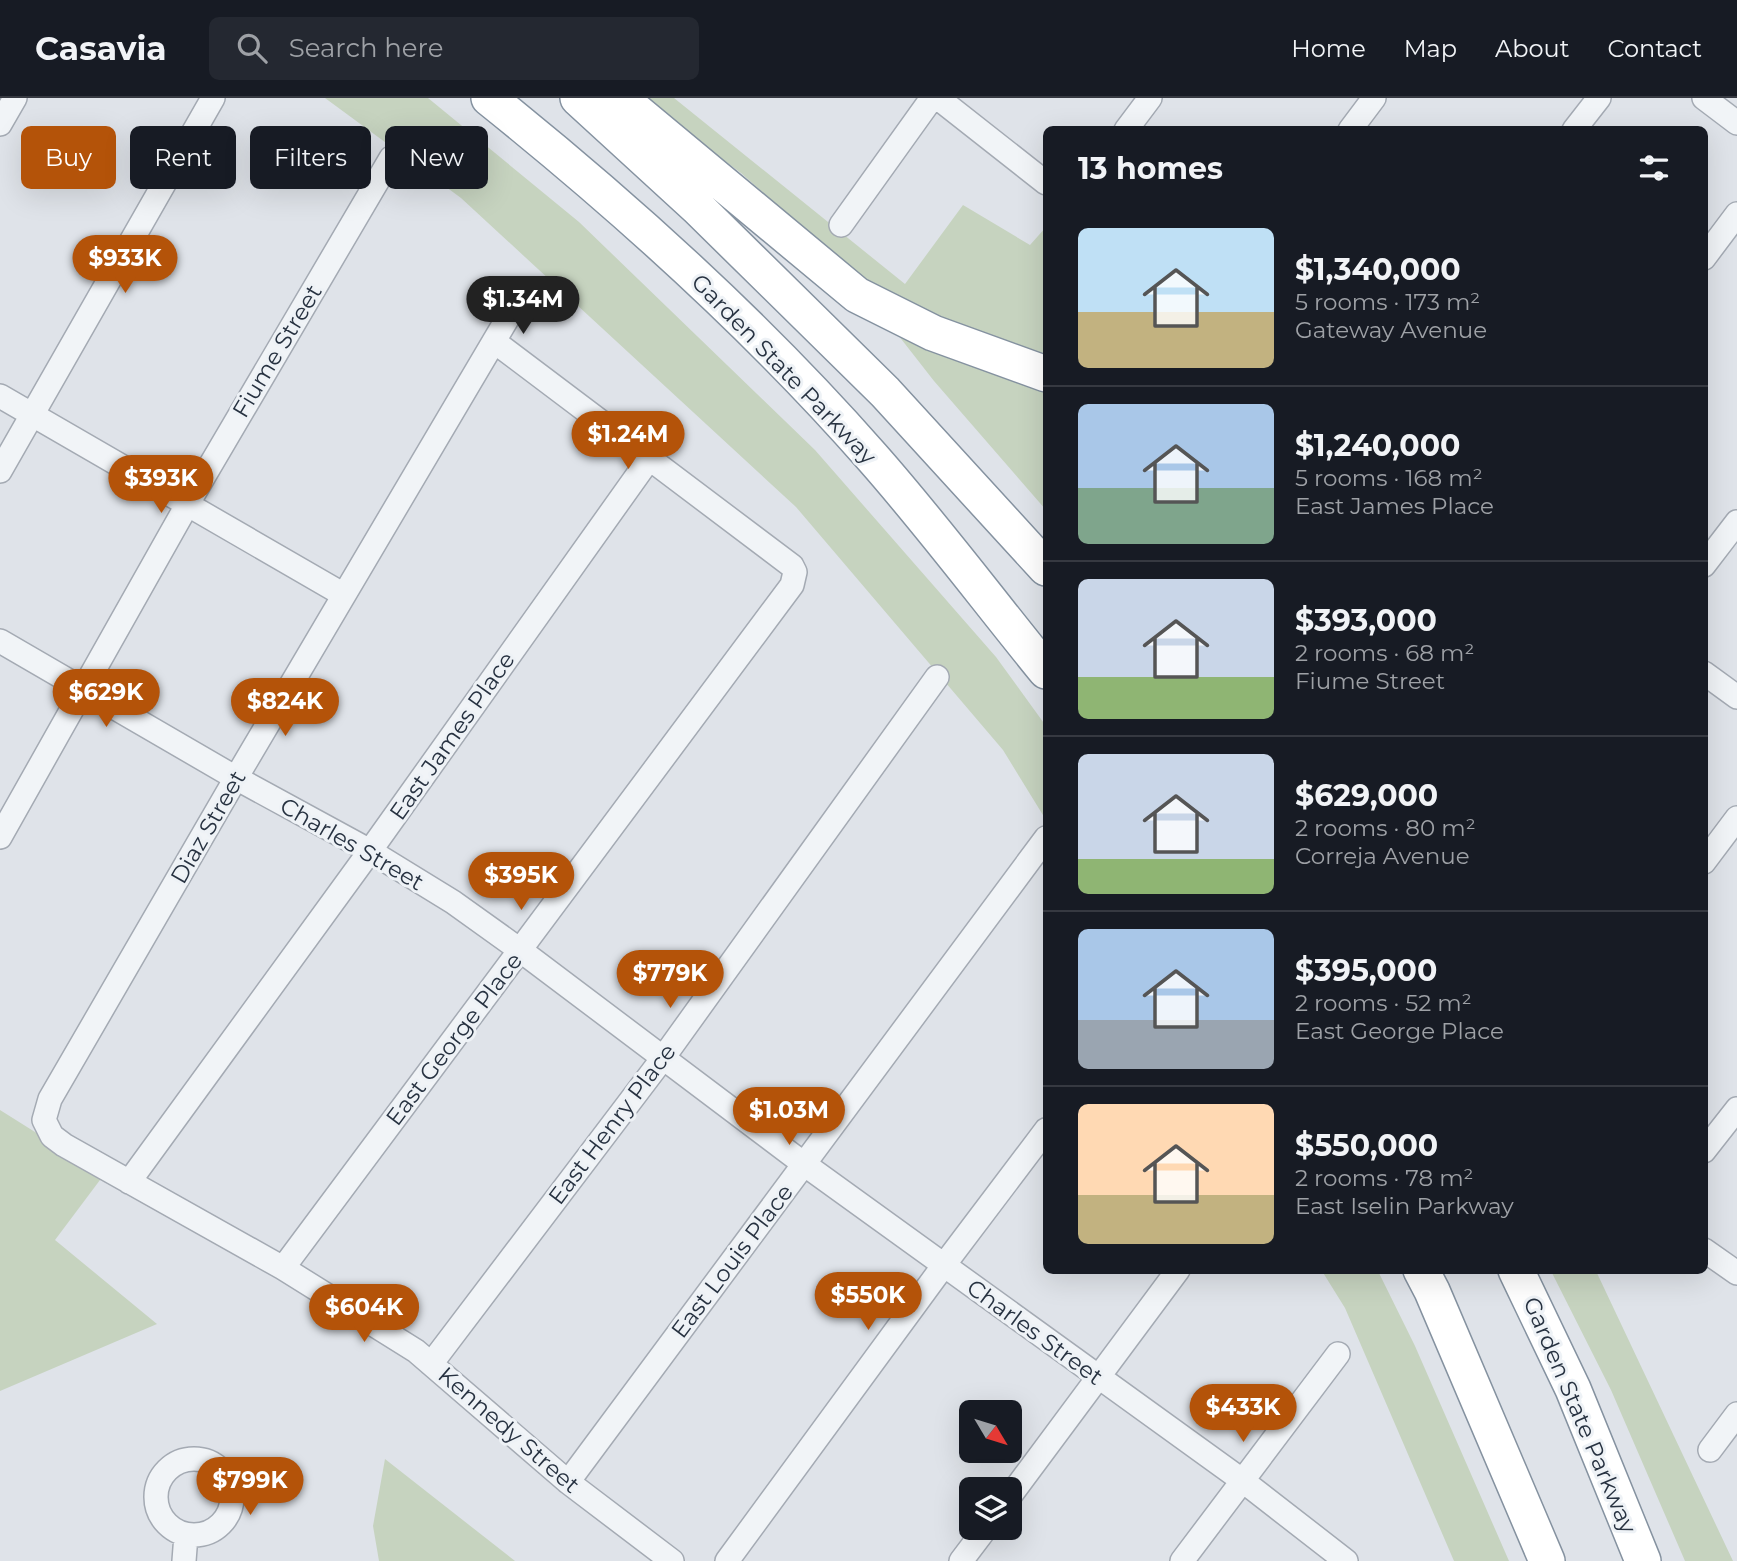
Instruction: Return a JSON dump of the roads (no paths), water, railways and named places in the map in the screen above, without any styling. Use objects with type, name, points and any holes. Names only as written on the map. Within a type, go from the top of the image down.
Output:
[{"type":"highway","name":"Garden State Parkway","points":[[489,98],[629,217],[802,383],[873,458],[1043,667]]},
{"type":"highway","points":[[578,98],[697,207],[885,392],[1043,565]]},
{"type":"highway","points":[[620,98],[857,295],[933,333],[1043,373]]},
{"type":"highway","points":[[1423,1274],[1547,1561]]},
{"type":"highway","name":"Garden State Parkway","points":[[1518,1274],[1573,1389],[1643,1561]]},
{"type":"street","points":[[0,124],[15,98]]},
{"type":"street","points":[[0,471],[214,98]]},
{"type":"street","points":[[841,225],[932,98]]},
{"type":"street","points":[[938,98],[1043,181]]},
{"type":"street","points":[[1129,126],[1150,98]]},
{"type":"street","points":[[1353,126],[1374,98]]},
{"type":"street","points":[[1577,126],[1599,98]]},
{"type":"street","points":[[1704,98],[1737,123]]},
{"type":"street","name":"Fiume Street","points":[[0,837],[187,505],[385,168]]},
{"type":"street","points":[[1708,253],[1737,214]]},
{"type":"street","name":"Diaz Street","points":[[52,1136],[44,1120],[50,1099],[513,309]]},
{"type":"street","points":[[495,342],[649,460]]},
{"type":"street","points":[[0,396],[344,595]]},
{"type":"street","name":"East George Place","points":[[283,1268],[792,585],[795,572],[792,566],[649,460]]},
{"type":"street","name":"East James Place","points":[[129,1181],[370,851],[649,460]]},
{"type":"street","points":[[1708,560],[1737,522]]},
{"type":"street","name":"Charles Street","points":[[0,641],[236,778],[370,851],[453,902],[804,1164],[1243,1481],[1346,1561]]},
{"type":"street","points":[[1708,676],[1737,696]]},
{"type":"street","name":"East Henry Place","points":[[431,1364],[663,1058],[937,677]]},
{"type":"street","points":[[1708,857],[1737,818]]},
{"type":"street","name":"East Louis Place","points":[[568,1482],[1043,842]]},
{"type":"street","points":[[1708,1146],[1737,1109]]},
{"type":"street","points":[[727,1561],[1043,1134]]},
{"type":"street","name":"Kennedy Street","points":[[52,1136],[283,1268],[416,1350],[568,1482],[672,1561]]},
{"type":"street","points":[[1708,1253],[1737,1273]]},
{"type":"street","points":[[1022,1480],[1175,1274]]},
{"type":"street","points":[[1182,1561],[1338,1354]]},
{"type":"street","points":[[1710,1450],[1737,1414]]},
{"type":"street","points":[[184,1561],[186,1535]]},
{"type":"street","points":[[961,1561],[977,1540]]}]
